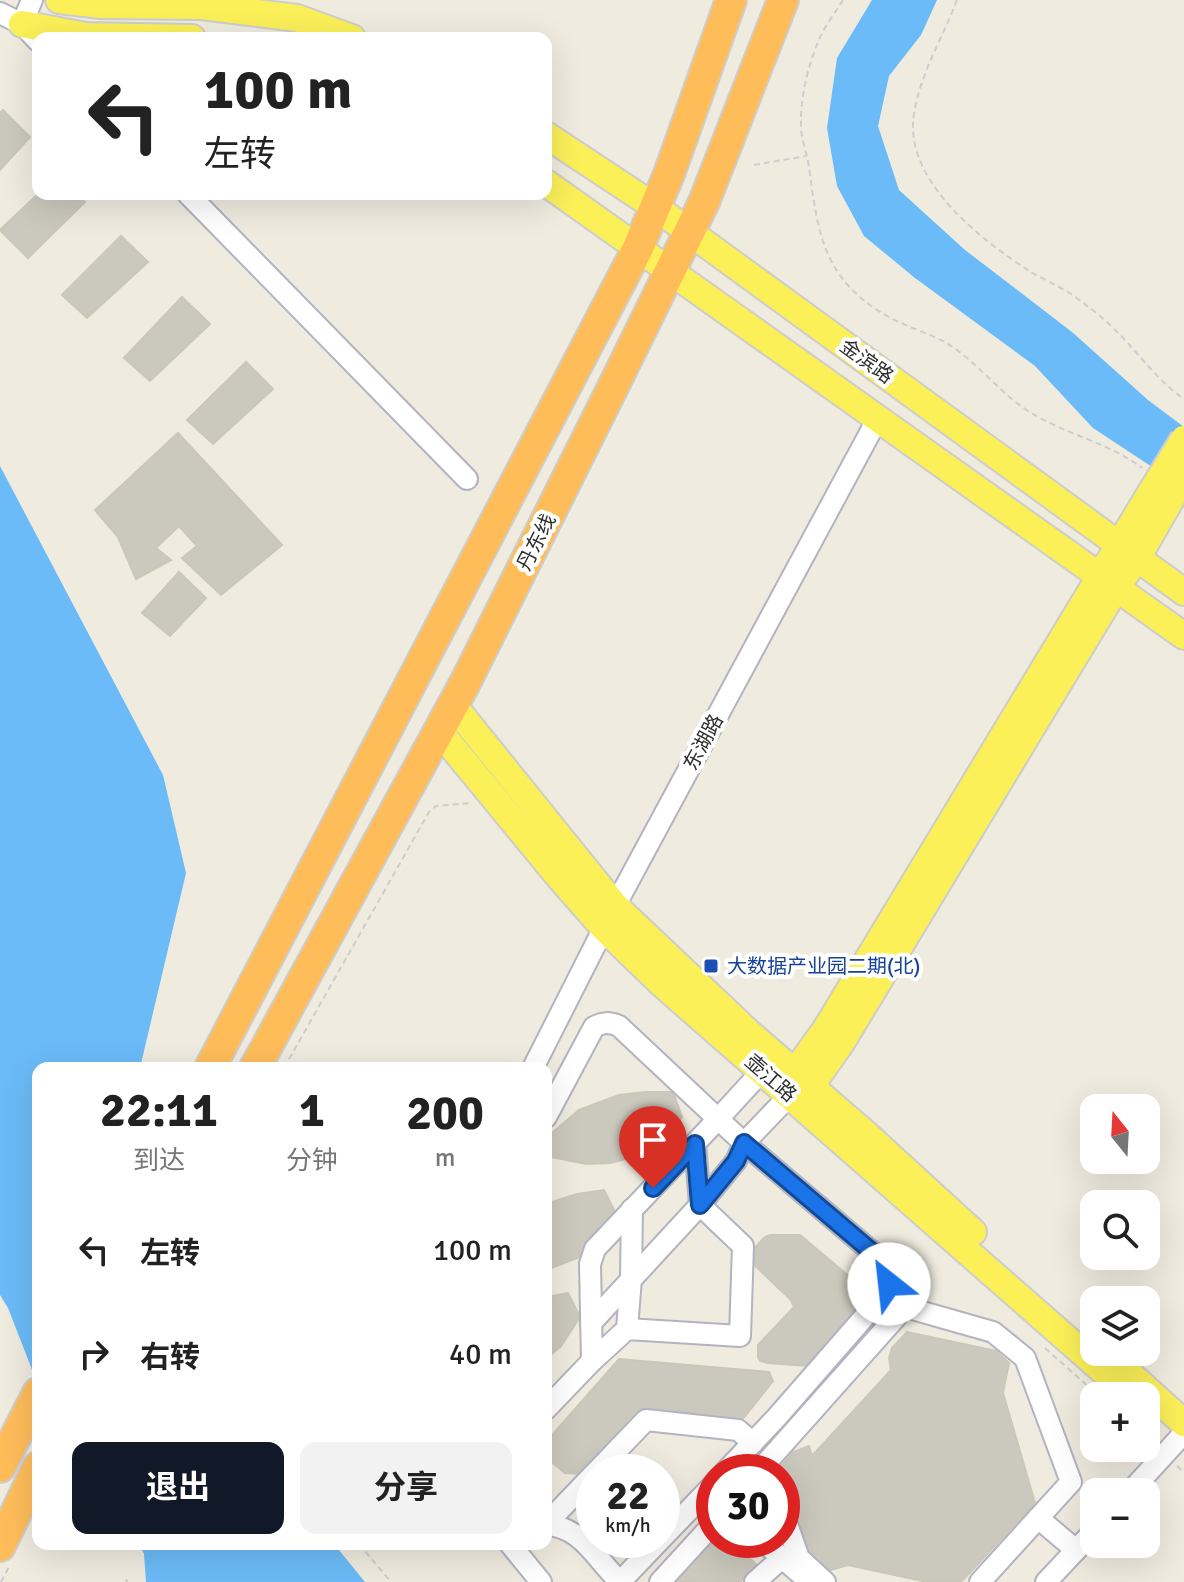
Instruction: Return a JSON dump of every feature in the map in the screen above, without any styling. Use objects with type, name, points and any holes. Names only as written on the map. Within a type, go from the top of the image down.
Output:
[{"type":"highway","points":[[213,1062],[638,248],[731,0]]},
{"type":"highway","name":"丹东线","points":[[258,1062],[446,718],[613,387],[704,202],[783,0]]},
{"type":"highway","points":[[577,365],[613,387]]},
{"type":"highway","points":[[3,1461],[32,1405]]},
{"type":"highway","points":[[0,1546],[32,1479]]},
{"type":"main road","points":[[59,0],[101,5],[201,6],[297,18],[336,32]]},
{"type":"main road","points":[[23,19],[71,32]]},
{"type":"main road","name":"金滨路","points":[[552,139],[655,207],[1184,592]]},
{"type":"main road","name":"金滨路","points":[[552,187],[1184,636]]},
{"type":"main road","points":[[795,1090],[1128,552],[1154,490],[1184,439]]},
{"type":"main road","points":[[1154,490],[1184,476]]},
{"type":"main road","name":"壶江路","points":[[446,718],[546,862],[609,917],[716,1002],[795,1090],[1117,1382]]},
{"type":"main road","name":"壶江路","points":[[609,917],[661,983],[762,1071],[795,1090],[1080,1330]]},
{"type":"main road","points":[[1118,1366],[1183,1434]]},
{"type":"main road","points":[[1160,1418],[1183,1434]]},
{"type":"street","points":[[194,200],[467,479]]},
{"type":"street","name":"东湖路","points":[[536,1062],[609,917],[878,418]]},
{"type":"street","points":[[552,1106],[594,1027],[610,1022],[619,1026],[744,1143],[871,1251],[887,1275],[887,1291],[742,1454]]},
{"type":"street","points":[[592,1361],[590,1264],[595,1249],[762,1071]]},
{"type":"street","points":[[591,1323],[700,1205],[736,1161],[744,1143],[795,1090]]},
{"type":"street","points":[[627,1329],[740,1336],[743,1246],[700,1205],[695,1144]]},
{"type":"street","points":[[552,1403],[627,1329],[632,1209]]},
{"type":"street","points":[[774,1454],[905,1307],[993,1332],[1025,1358],[1071,1482],[980,1582]]},
{"type":"street","points":[[613,1454],[646,1420],[738,1430],[753,1443]]},
{"type":"street","points":[[1143,1478],[1183,1434]]},
{"type":"street","points":[[552,1518],[576,1493]]},
{"type":"street","points":[[680,1519],[696,1503]]},
{"type":"street","points":[[1038,1518],[1076,1550]]},
{"type":"street","points":[[552,1524],[562,1525],[576,1534]]},
{"type":"street","points":[[660,1582],[696,1543]]},
{"type":"street","points":[[1046,1582],[1080,1546]]},
{"type":"street","points":[[519,1550],[541,1582]]},
{"type":"street","points":[[598,1558],[620,1582],[643,1558]]},
{"type":"street","points":[[755,1582],[782,1558],[809,1582]]},
{"type":"street","points":[[799,1558],[825,1582]]},
{"type":"path","points":[[843,0],[818,41],[806,83],[801,125],[816,223],[826,255],[842,279],[886,316],[944,342],[969,360],[1005,395],[1067,432],[1102,445],[1154,490]]},
{"type":"path","points":[[957,0],[922,84],[914,114],[915,151],[925,174],[963,219],[1027,269],[1074,296],[1100,316],[1150,370],[1184,399]]},
{"type":"path","points":[[754,165],[807,155]]},
{"type":"path","points":[[364,1550],[391,1582]]},
{"type":"water","points":[[872,0],[937,0],[921,35],[889,76],[878,126],[899,190],[965,250],[1072,332],[1148,400],[1184,427],[1184,488],[1093,428],[1035,366],[915,278],[864,236],[837,186],[827,128],[837,58]]},
{"type":"water","points":[[0,466],[163,775],[186,873],[141,1062],[32,1062],[32,1370],[0,1295]]},
{"type":"water","points":[[142,1550],[339,1550],[365,1582],[146,1582]]},
{"type":"building","points":[[3,110],[30,137],[0,170],[0,113]]},
{"type":"building","points":[[32,200],[85,202],[28,258],[0,230]]},
{"type":"building","points":[[121,236],[148,262],[87,318],[62,295]]},
{"type":"building","points":[[182,297],[210,324],[150,381],[124,358]]},
{"type":"building","points":[[246,362],[273,389],[213,444],[187,420]]},
{"type":"building","points":[[178,433],[282,545],[221,595],[182,558],[197,546],[179,526],[156,548],[171,560],[136,579],[118,537],[95,510]]},
{"type":"building","points":[[179,572],[206,598],[170,636],[142,613]]},
{"type":"building","points":[[673,1092],[682,1117],[658,1143],[637,1156],[610,1163],[586,1164],[552,1157],[552,1133],[579,1110],[619,1095]]},
{"type":"building","points":[[604,1190],[616,1214],[596,1243],[577,1258],[552,1268],[552,1202]]},
{"type":"building","points":[[770,1235],[800,1235],[869,1293],[866,1305],[808,1366],[768,1363],[760,1361],[758,1357],[758,1345],[794,1307],[791,1300],[750,1261],[749,1254]]},
{"type":"building","points":[[568,1293],[580,1317],[561,1346],[552,1354],[552,1296]]},
{"type":"building","points":[[907,1332],[996,1351],[1009,1363],[1003,1393],[1035,1503],[961,1582],[927,1582],[848,1565],[820,1573],[806,1557],[800,1537],[800,1454],[791,1454],[809,1446],[812,1456],[891,1370],[889,1358],[892,1348]]},
{"type":"building","points":[[619,1359],[769,1372],[773,1381],[742,1420],[736,1423],[643,1414],[601,1454],[576,1454],[576,1474],[565,1473],[552,1462],[552,1435]]},
{"type":"building","points":[[696,1549],[696,1558],[749,1558],[757,1565],[740,1582],[664,1582]]},
{"type":"place","name":"大数据产业园二期(北)","points":[[711,966]]},
{"type":"route","points":[[653,1188],[695,1144],[700,1205],[736,1161],[744,1143],[871,1251],[887,1275],[889,1284]]}]
